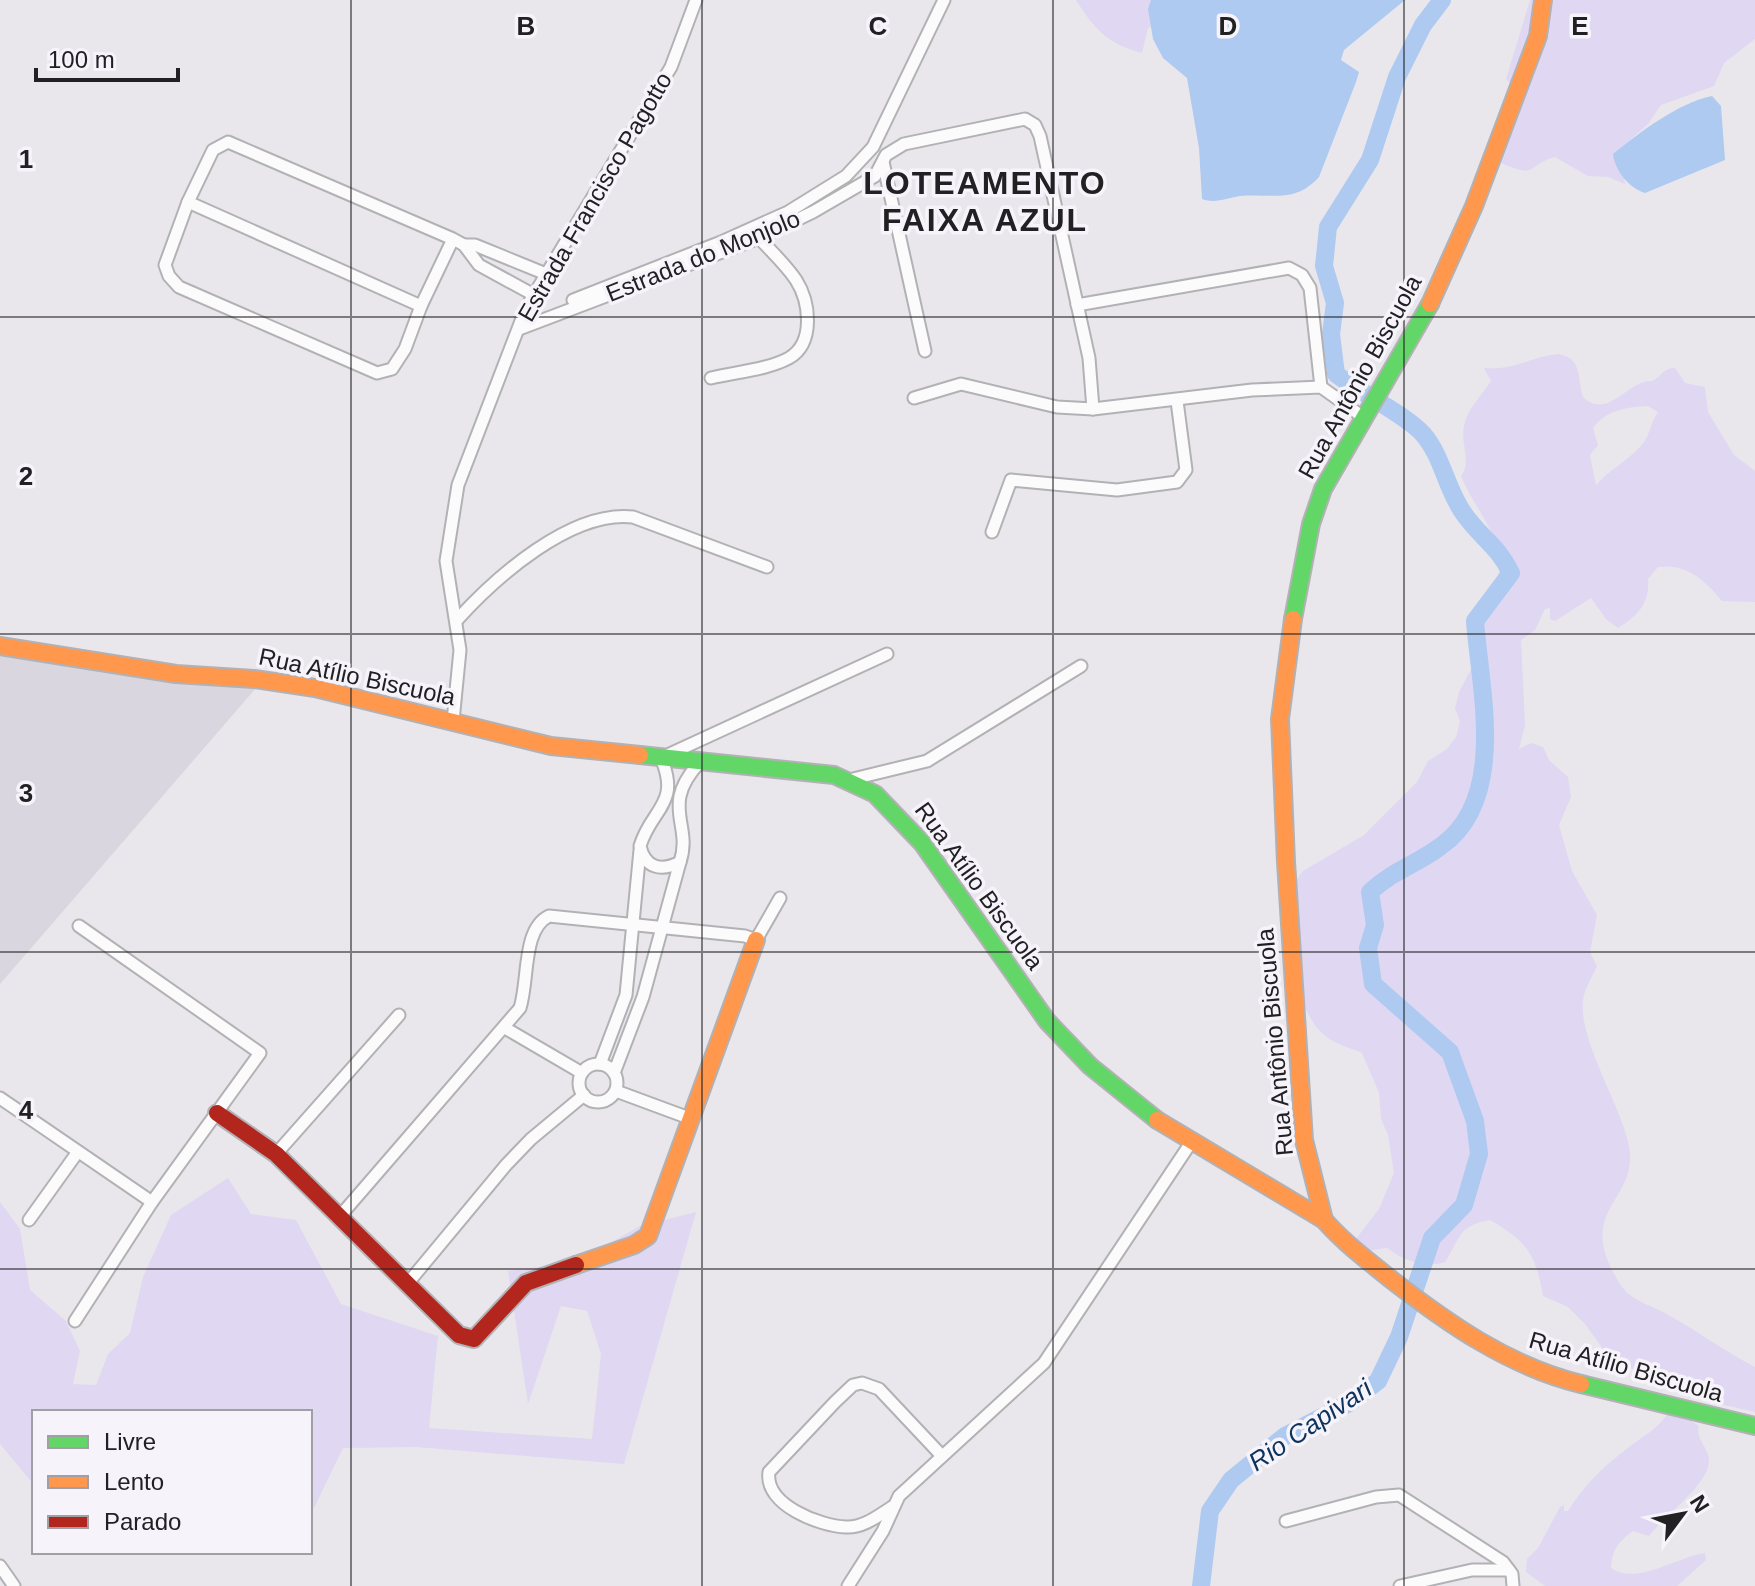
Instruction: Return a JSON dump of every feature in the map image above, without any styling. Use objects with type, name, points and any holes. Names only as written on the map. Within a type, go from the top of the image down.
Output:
[{"type":"street","name":"Estrada Francisco Pagotto","points":[[453,721],[460,650],[446,561],[456,496],[482,417],[526,308],[671,67],[696,0]]},
{"type":"street","points":[[526,308],[542,313],[721,242],[788,212],[846,176],[873,147],[944,0]]},
{"type":"street","name":"Rua Antônio Biscuola","points":[[1324,1220],[1304,1140],[1280,719],[1284,667],[1311,524],[1323,489],[1431,302],[1474,206],[1538,36],[1543,0]]},
{"type":"street","name":"Estrada do Monjolo","points":[[519,329],[759,238],[813,212],[879,170],[886,155],[904,144],[1019,119],[1030,122],[1040,136],[1077,305]]},
{"type":"street","points":[[458,242],[421,306],[405,349],[392,369],[377,373],[179,287],[169,276],[165,265],[188,202],[213,150],[228,142],[458,242],[475,245],[546,274]]},
{"type":"street","points":[[879,170],[889,186],[925,351]]},
{"type":"street","points":[[188,202],[421,306]]},
{"type":"street","points":[[711,378],[792,356],[805,338],[808,324],[802,292],[795,279],[759,238]]},
{"type":"street","points":[[458,242],[479,265],[534,295]]},
{"type":"street","points":[[1093,409],[1089,358],[1077,305],[1289,268],[1302,275],[1310,288],[1321,387]]},
{"type":"street","points":[[914,398],[961,384],[1057,407],[1093,409],[1252,390],[1321,387],[1369,407]]},
{"type":"street","points":[[992,532],[1006,485],[1015,480],[1117,490],[1177,482],[1186,470],[1177,401]]},
{"type":"street","points":[[457,620],[509,571],[568,532],[616,515],[633,517],[767,567]]},
{"type":"street","name":"Rua Atílio Biscuola","points":[[0,646],[176,674],[282,682],[551,746],[853,779],[890,804],[918,838],[1060,1036],[1134,1105],[1190,1144],[1324,1220],[1338,1237],[1398,1286],[1486,1346],[1537,1371],[1755,1426]]},
{"type":"street","points":[[582,1073],[600,1064],[626,995],[640,846],[665,804],[669,786],[661,758],[887,654]]},
{"type":"street","points":[[853,779],[927,761],[1081,666]]},
{"type":"street","points":[[616,1091],[614,1073],[643,997],[683,851],[677,808],[687,778],[700,762]]},
{"type":"street","points":[[640,846],[643,857],[650,865],[669,867],[680,862]]},
{"type":"street","points":[[217,1113],[276,1154],[459,1335],[474,1339],[526,1283],[634,1245],[648,1236],[756,940],[780,898]]},
{"type":"street","points":[[341,1215],[520,1008],[527,985],[531,933],[538,921],[549,916],[745,936],[756,940]]},
{"type":"street","points":[[75,1321],[152,1202],[260,1053],[79,926]]},
{"type":"street","points":[[276,1154],[399,1015]]},
{"type":"street","points":[[505,1028],[582,1073]]},
{"type":"street","points":[[600,1064],[614,1073]]},
{"type":"street","points":[[582,1073],[580,1085],[584,1095],[601,1102],[616,1091]]},
{"type":"street","points":[[616,1091],[689,1118]]},
{"type":"street","points":[[408,1283],[506,1165],[531,1139],[584,1095]]},
{"type":"street","points":[[0,1098],[152,1202]]},
{"type":"street","points":[[848,1586],[871,1552],[907,1486],[1044,1363],[1190,1144]]},
{"type":"street","points":[[29,1220],[77,1153]]},
{"type":"street","points":[[893,1507],[859,1525],[828,1524],[791,1509],[773,1491],[769,1472],[835,1402],[853,1385],[862,1383],[879,1389],[942,1456]]},
{"type":"street","points":[[1286,1521],[1376,1497],[1399,1495],[1487,1552],[1509,1570],[1513,1586]]},
{"type":"street","points":[[1472,1570],[1487,1552]]},
{"type":"street","points":[[0,1566],[14,1586]]},
{"type":"street","points":[[1400,1586],[1472,1570],[1509,1570]]},
{"type":"shaded area","points":[[1076,0],[1172,0],[1160,25],[1148,28],[1142,53],[1120,45],[1103,34]]},
{"type":"shaded area","points":[[1530,0],[1755,0],[1755,39],[1724,63],[1714,86],[1661,105],[1648,124],[1621,148],[1625,184],[1608,177],[1588,176],[1555,157],[1531,169],[1521,170],[1499,162],[1519,92],[1506,79]]},
{"type":"shaded area","points":[[1558,354],[1572,360],[1578,370],[1583,397],[1598,404],[1613,400],[1641,383],[1654,380],[1665,370],[1675,368],[1685,383],[1705,387],[1708,412],[1734,455],[1755,471],[1755,602],[1722,601],[1694,575],[1668,566],[1658,567],[1648,579],[1645,602],[1631,619],[1618,628],[1606,619],[1591,598],[1555,621],[1550,619],[1550,608],[1545,609],[1535,630],[1521,640],[1525,725],[1519,749],[1531,743],[1543,747],[1549,760],[1568,777],[1571,797],[1559,825],[1572,871],[1597,915],[1590,952],[1597,966],[1584,995],[1583,1011],[1592,1049],[1625,1130],[1630,1165],[1604,1222],[1607,1259],[1629,1294],[1755,1367],[1755,1412],[1707,1401],[1626,1366],[1607,1363],[1603,1349],[1585,1324],[1568,1307],[1543,1296],[1528,1250],[1513,1235],[1490,1220],[1465,1230],[1445,1262],[1414,1262],[1387,1248],[1372,1250],[1357,1259],[1352,1244],[1379,1209],[1394,1173],[1388,1135],[1381,1119],[1379,1093],[1362,1053],[1323,1034],[1304,1004],[1299,984],[1294,883],[1303,871],[1364,835],[1417,782],[1428,761],[1447,749],[1456,737],[1460,721],[1455,708],[1459,692],[1478,656],[1478,631],[1496,607],[1500,563],[1496,546],[1461,476],[1466,465],[1464,426],[1471,408],[1491,381],[1484,368],[1505,368]],"holes":[[[1648,406],[1658,412],[1640,447],[1596,485],[1590,455],[1598,445],[1593,428],[1598,422],[1611,413],[1625,409]]]},
{"type":"shaded area","points":[[0,656],[163,681],[256,688],[0,984]]},
{"type":"shaded area","points":[[228,1178],[251,1214],[296,1220],[341,1304],[438,1336],[429,1428],[592,1439],[601,1354],[587,1311],[561,1306],[528,1404],[508,1271],[576,1262],[640,1226],[696,1212],[624,1464],[416,1447],[343,1448],[314,1508],[312,1410],[32,1410],[32,1483],[0,1444],[0,1202],[20,1229],[30,1290],[66,1321],[80,1351],[73,1384],[96,1385],[108,1354],[130,1333],[143,1277],[171,1215]]},
{"type":"shaded area","points":[[1673,1409],[1699,1426],[1699,1435],[1709,1461],[1707,1470],[1694,1490],[1649,1536],[1633,1531],[1623,1539],[1614,1551],[1611,1568],[1633,1574],[1705,1553],[1706,1560],[1677,1586],[1545,1586],[1526,1572],[1527,1559],[1538,1548],[1560,1507],[1564,1505],[1564,1511],[1568,1511],[1585,1487],[1605,1467],[1653,1430]]},
{"type":"water","points":[[1151,0],[1405,0],[1344,50],[1341,60],[1359,72],[1319,177],[1292,194],[1240,196],[1212,201],[1202,199],[1199,148],[1187,78],[1163,58],[1153,39],[1148,9]]},
{"type":"water","points":[[1712,96],[1721,106],[1725,160],[1645,193],[1628,183],[1617,167],[1613,154],[1673,112]]},
{"type":"waterway","name":"Rio Capivari","points":[[1201,1586],[1210,1511],[1231,1480],[1285,1436],[1351,1402],[1378,1381],[1399,1337],[1432,1238],[1464,1205],[1479,1154],[1475,1121],[1450,1052],[1373,984],[1368,948],[1375,925],[1370,892],[1441,846],[1462,826],[1475,801],[1483,772],[1485,741],[1475,621],[1511,573],[1500,554],[1462,511],[1435,452],[1423,434],[1336,374],[1331,334],[1335,303],[1324,266],[1328,227],[1370,160],[1397,77],[1423,25],[1442,0]]},
{"type":"traffic: fast","points":[[1293,619],[1311,524],[1323,489],[1430,304]]},
{"type":"traffic: fast","points":[[640,755],[834,775],[875,794],[922,843],[1047,1021],[1090,1066],[1157,1120]]},
{"type":"traffic: fast","points":[[1581,1384],[1755,1426]]},
{"type":"traffic: slow","points":[[1430,304],[1474,206],[1538,36],[1543,0]]},
{"type":"traffic: slow","points":[[1293,619],[1280,719],[1286,862],[1304,1140],[1324,1220]]},
{"type":"traffic: slow","points":[[0,646],[176,674],[254,679],[315,688],[551,746],[640,755]]},
{"type":"traffic: slow","points":[[576,1265],[634,1245],[648,1236],[756,940]]},
{"type":"traffic: slow","points":[[1157,1120],[1324,1220],[1388,1277],[1479,1341],[1528,1366],[1581,1384]]},
{"type":"traffic: jam","points":[[217,1113],[276,1154],[459,1335],[474,1339],[526,1283],[576,1265]]},
{"type":"district","name":"LOTEAMENTO FAIXA AZUL","points":[[985,202]]}]
